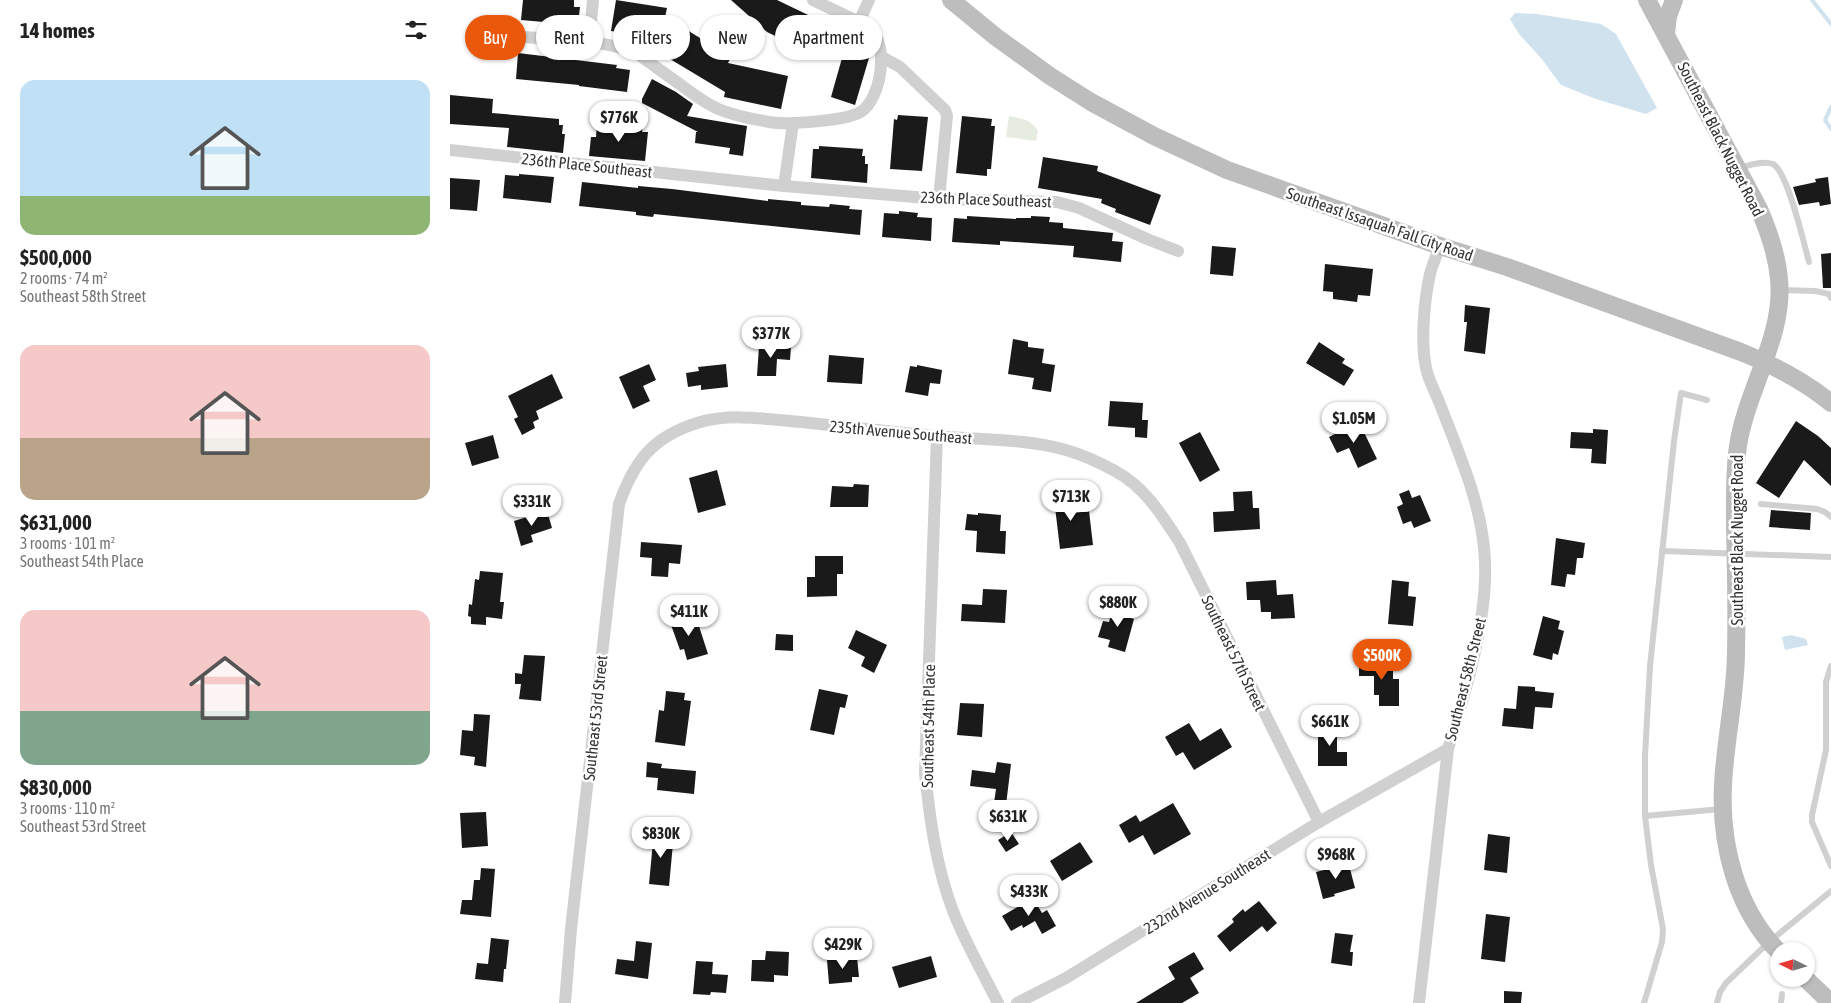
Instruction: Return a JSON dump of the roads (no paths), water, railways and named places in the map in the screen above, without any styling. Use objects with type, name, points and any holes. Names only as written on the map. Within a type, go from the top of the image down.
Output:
[{"type":"street","points":[[592,15],[593,0]]},
{"type":"street","points":[[813,0],[844,15]]},
{"type":"street","points":[[862,15],[869,0]]},
{"type":"street","name":"Southeast Issaquah Fall City Road","points":[[951,0],[996,37],[1050,76],[1091,102],[1154,136],[1227,170],[1440,246],[1516,270],[1763,362],[1798,380],[1831,403]]},
{"type":"street","name":"Southeast Black Nugget Road","points":[[1648,0],[1769,233],[1777,259],[1780,290],[1777,315],[1743,422],[1738,445],[1736,467],[1736,653],[1723,784],[1725,838],[1738,887],[1746,906],[1771,942]]},
{"type":"street","points":[[1666,33],[1668,16],[1674,0]]},
{"type":"street","points":[[603,45],[634,53],[708,104],[721,110],[768,122],[793,123],[854,116],[862,111],[872,98],[881,72],[882,60]]},
{"type":"street","points":[[882,57],[900,66],[945,110],[947,116],[939,199]]},
{"type":"street","points":[[784,186],[793,123]]},
{"type":"street","name":"236th Place Southeast","points":[[450,150],[784,186],[939,199],[1038,201],[1069,204],[1178,251]]},
{"type":"street","name":"Southeast 58th Street","points":[[1419,1003],[1448,749],[1478,636],[1485,576],[1485,550],[1479,514],[1471,485],[1427,372],[1424,346],[1425,310],[1430,273],[1440,246]]},
{"type":"street","name":"235th Avenue Southeast","points":[[656,444],[672,434],[695,424],[732,418],[757,418],[937,436],[1019,442],[1065,450],[1094,460],[1118,472],[1141,489]]},
{"type":"street","name":"Southeast 54th Place","points":[[937,436],[925,773],[929,816],[943,880],[953,912],[998,1003]]},
{"type":"street","name":"Southeast 53rd Street","points":[[565,1003],[571,929],[619,504],[633,472],[642,458],[656,444]]},
{"type":"street","name":"Southeast 57th Street","points":[[1141,489],[1158,508],[1180,543],[1318,822]]},
{"type":"street","name":"232nd Avenue Southeast","points":[[1017,1003],[1066,978],[1318,822],[1448,749]]},
{"type":"street","points":[[1815,988],[1831,1003]]},
{"type":"lane","points":[[1737,169],[1757,164],[1772,164],[1780,170],[1787,184],[1809,262]]},
{"type":"lane","points":[[1780,290],[1815,291],[1829,294],[1831,298]]},
{"type":"lane","points":[[1644,1003],[1662,942],[1663,929],[1651,865],[1645,816],[1645,756],[1650,666],[1662,551],[1681,393],[1707,400]]},
{"type":"lane","points":[[1761,504],[1817,509],[1831,517]]},
{"type":"lane","points":[[1662,551],[1831,557]]},
{"type":"lane","points":[[1831,666],[1826,682],[1826,750],[1812,814],[1812,822],[1831,866]]},
{"type":"lane","points":[[1645,816],[1723,809]]},
{"type":"lane","points":[[1779,942],[1831,891]]},
{"type":"lane","points":[[1717,1003],[1720,992],[1726,983],[1770,950]]},
{"type":"lane","points":[[1781,1003],[1782,994]]},
{"type":"water","points":[[1515,13],[1537,14],[1601,24],[1616,34],[1657,108],[1646,114],[1596,99],[1561,85],[1541,58],[1519,34],[1510,19]]},
{"type":"water","points":[[1791,635],[1806,639],[1808,645],[1785,650],[1782,637]]},
{"type":"waterway","points":[[1812,0],[1831,24]]},
{"type":"waterway","points":[[1831,107],[1825,120],[1831,129]]}]
